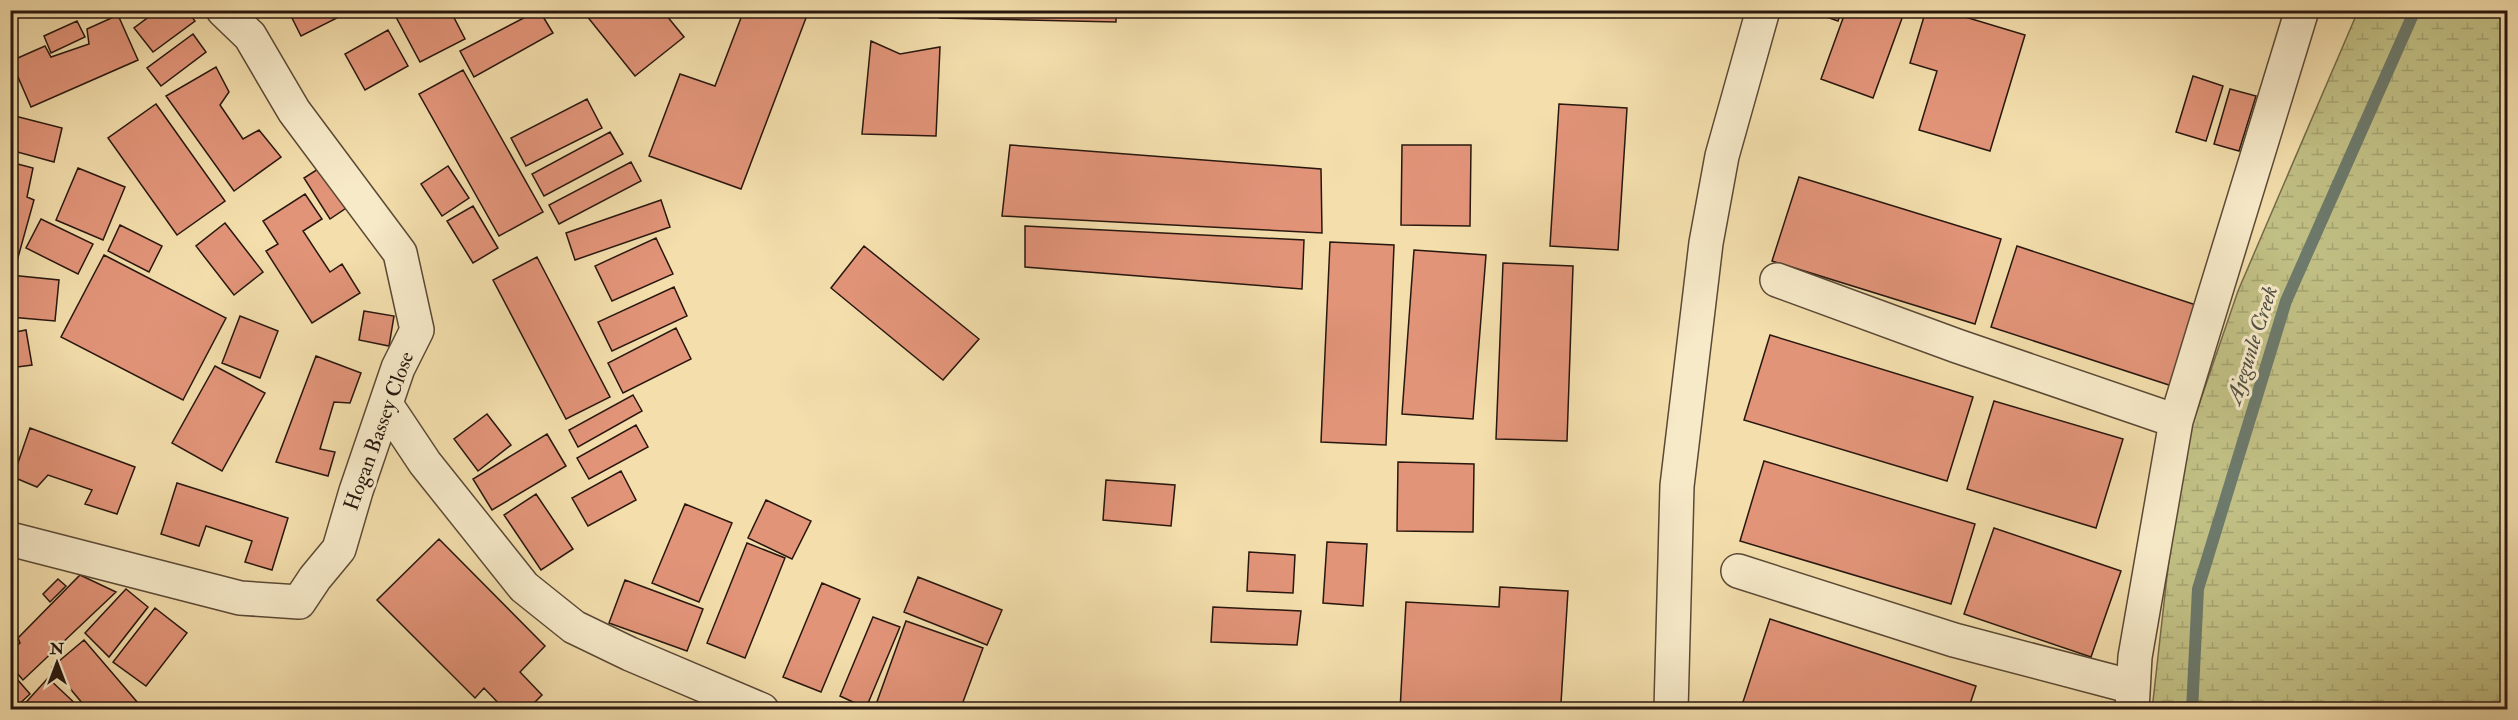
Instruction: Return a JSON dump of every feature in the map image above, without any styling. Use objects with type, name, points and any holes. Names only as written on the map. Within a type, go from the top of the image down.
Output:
[{"type":"street","name":"Hogan Bassey Close","points":[[10,539],[240,597],[299,602],[339,549],[356,491],[399,368],[417,330],[400,253],[294,111],[250,36],[223,10]]},
{"type":"street","points":[[1671,710],[1677,486],[1706,243],[1722,156],[1763,10]]},
{"type":"street","points":[[1738,571],[2132,698],[2135,657],[2176,421],[2302,10]]},
{"type":"street","points":[[1777,280],[1957,346],[2176,421]]},
{"type":"street","points":[[387,406],[425,463],[524,587],[574,627],[630,654],[762,710]]},
{"type":"green space","points":[[2358,11],[2507,11],[2507,709],[2152,710],[2180,460],[2238,291]]},
{"type":"building","points":[[158,10],[187,10],[195,21],[153,52],[134,28]]},
{"type":"building","points":[[288,10],[343,10],[345,14],[301,36]]},
{"type":"building","points":[[408,10],[450,10],[465,39],[420,62],[396,17]]},
{"type":"building","points":[[539,10],[553,33],[474,77],[460,51]]},
{"type":"building","points":[[582,10],[662,10],[684,37],[635,76]]},
{"type":"building","points":[[744,10],[809,10],[741,189],[649,156],[680,74],[715,86]]},
{"type":"building","points":[[940,10],[1116,10],[1116,22],[940,18]]},
{"type":"building","points":[[1819,10],[1842,10],[1838,21],[1818,14]]},
{"type":"building","points":[[1846,10],[1905,10],[1873,98],[1821,79]]},
{"type":"building","points":[[1926,10],[1942,10],[2025,35],[1990,151],[1919,130],[1937,71],[1910,63]]},
{"type":"building","points":[[118,15],[138,60],[31,107],[11,61],[45,46],[51,57],[89,44],[87,29]]},
{"type":"building","points":[[77,21],[85,37],[51,53],[44,36]]},
{"type":"building","points":[[388,30],[408,66],[365,90],[345,54]]},
{"type":"building","points":[[193,34],[206,52],[161,86],[147,68]]},
{"type":"building","points":[[871,41],[900,54],[940,47],[936,136],[862,134]]},
{"type":"building","points":[[216,67],[229,92],[220,105],[243,139],[259,130],[281,157],[234,191],[166,96]]},
{"type":"building","points":[[463,70],[543,212],[499,236],[419,94]]},
{"type":"building","points":[[2193,76],[2223,86],[2206,141],[2176,132]]},
{"type":"building","points":[[2230,89],[2256,96],[2239,151],[2214,144]]},
{"type":"building","points":[[587,99],[602,128],[526,166],[511,138]]},
{"type":"building","points":[[156,104],[225,201],[177,235],[108,138]]},
{"type":"building","points":[[1559,104],[1627,108],[1618,250],[1550,246]]},
{"type":"building","points":[[11,115],[62,128],[54,162],[10,150]]},
{"type":"building","points":[[610,132],[623,154],[544,196],[532,174]]},
{"type":"building","points":[[1010,145],[1321,169],[1322,233],[1002,216]]},
{"type":"building","points":[[1402,145],[1471,145],[1470,226],[1401,225]]},
{"type":"building","points":[[10,162],[33,168],[27,197],[34,200],[17,261],[10,260]]},
{"type":"building","points":[[329,162],[355,202],[330,219],[304,178]]},
{"type":"building","points":[[631,162],[641,181],[559,224],[549,205]]},
{"type":"building","points":[[448,166],[469,198],[442,216],[421,184]]},
{"type":"building","points":[[78,168],[125,187],[103,240],[56,220]]},
{"type":"building","points":[[1799,177],[2001,239],[1975,324],[1772,261]]},
{"type":"building","points":[[305,194],[322,219],[303,231],[330,272],[342,264],[360,293],[312,323],[266,251],[278,244],[263,221]]},
{"type":"building","points":[[661,200],[670,227],[575,260],[566,233]]},
{"type":"building","points":[[473,206],[498,248],[473,263],[447,221]]},
{"type":"building","points":[[41,219],[93,244],[78,274],[26,248]]},
{"type":"building","points":[[225,223],[263,272],[234,295],[196,246]]},
{"type":"building","points":[[120,225],[162,246],[149,272],[108,251]]},
{"type":"building","points":[[1025,226],[1304,240],[1302,289],[1025,267]]},
{"type":"building","points":[[656,238],[673,274],[612,301],[595,266]]},
{"type":"building","points":[[1330,242],[1394,245],[1386,445],[1321,442]]},
{"type":"building","points":[[864,246],[979,339],[943,380],[831,288]]},
{"type":"building","points":[[2017,246],[2199,306],[2172,386],[1991,327]]},
{"type":"building","points":[[1414,250],[1486,255],[1473,419],[1402,414]]},
{"type":"building","points":[[104,255],[226,318],[183,400],[61,337]]},
{"type":"building","points":[[537,257],[610,397],[566,419],[493,280]]},
{"type":"building","points":[[1503,263],[1573,266],[1567,441],[1496,439]]},
{"type":"building","points":[[10,275],[59,280],[55,321],[10,317]]},
{"type":"building","points":[[674,287],[687,316],[612,351],[598,322]]},
{"type":"building","points":[[364,311],[394,316],[389,346],[359,340]]},
{"type":"building","points":[[240,316],[278,331],[260,378],[222,363]]},
{"type":"building","points":[[676,328],[691,359],[623,393],[608,363]]},
{"type":"building","points":[[26,330],[32,365],[10,368],[10,333]]},
{"type":"building","points":[[1770,335],[1973,397],[1947,481],[1744,420]]},
{"type":"building","points":[[316,356],[361,373],[350,403],[334,402],[320,449],[335,452],[328,476],[276,462]]},
{"type":"building","points":[[215,366],[265,393],[222,471],[172,443]]},
{"type":"building","points":[[633,395],[642,411],[578,447],[569,430]]},
{"type":"building","points":[[1994,401],[2123,439],[2096,528],[1967,489]]},
{"type":"building","points":[[487,414],[511,445],[478,471],[454,439]]},
{"type":"building","points":[[636,425],[648,447],[589,479],[577,458]]},
{"type":"building","points":[[30,428],[135,467],[117,514],[85,504],[92,490],[48,475],[37,487],[13,477]]},
{"type":"building","points":[[547,434],[566,466],[492,510],[473,479]]},
{"type":"building","points":[[1764,461],[1975,524],[1951,604],[1740,541]]},
{"type":"building","points":[[1398,462],[1474,464],[1473,532],[1397,531]]},
{"type":"building","points":[[621,471],[636,500],[588,526],[572,498]]},
{"type":"building","points":[[1106,480],[1175,485],[1171,526],[1103,520]]},
{"type":"building","points":[[177,483],[288,518],[272,570],[245,562],[252,541],[206,526],[199,546],[161,534]]},
{"type":"building","points":[[536,494],[573,549],[541,570],[504,515]]},
{"type":"building","points":[[766,500],[811,521],[792,559],[748,538]]},
{"type":"building","points":[[685,504],[732,523],[699,602],[652,583]]},
{"type":"building","points":[[1994,528],[2121,571],[2091,657],[1964,614]]},
{"type":"building","points":[[439,539],[545,646],[520,672],[542,695],[527,710],[505,710],[484,688],[475,698],[377,600]]},
{"type":"building","points":[[1327,542],[1367,544],[1363,606],[1323,603]]},
{"type":"building","points":[[747,543],[785,558],[745,658],[707,643]]},
{"type":"building","points":[[1249,552],[1295,555],[1293,593],[1247,591]]},
{"type":"building","points":[[80,575],[116,592],[23,680],[10,665],[10,651],[20,643],[18,638]]},
{"type":"building","points":[[918,577],[1002,610],[987,645],[904,612]]},
{"type":"building","points":[[58,579],[66,586],[50,602],[43,594]]},
{"type":"building","points":[[625,580],[703,609],[687,651],[609,623]]},
{"type":"building","points":[[822,583],[860,599],[821,692],[783,677]]},
{"type":"building","points":[[1500,587],[1568,591],[1561,703],[1603,705],[1602,710],[1400,710],[1406,602],[1499,607]]},
{"type":"building","points":[[126,589],[148,607],[109,657],[85,633]]},
{"type":"building","points":[[1213,607],[1301,611],[1297,645],[1211,642]]},
{"type":"building","points":[[155,608],[187,633],[146,686],[113,662]]},
{"type":"building","points":[[873,617],[900,627],[866,708],[840,696]]},
{"type":"building","points":[[1770,619],[1976,686],[1968,710],[1754,710],[1742,705]]},
{"type":"building","points":[[906,621],[983,648],[960,710],[874,710]]},
{"type":"building","points":[[84,640],[144,710],[88,710],[52,667]]},
{"type":"building","points":[[10,671],[30,694],[15,708],[10,702]]},
{"type":"building","points":[[48,678],[82,710],[19,710]]},
{"type":"waterway","name":"Ajegunle Creek","points":[[2192,710],[2198,589],[2286,301],[2415,10]]}]
